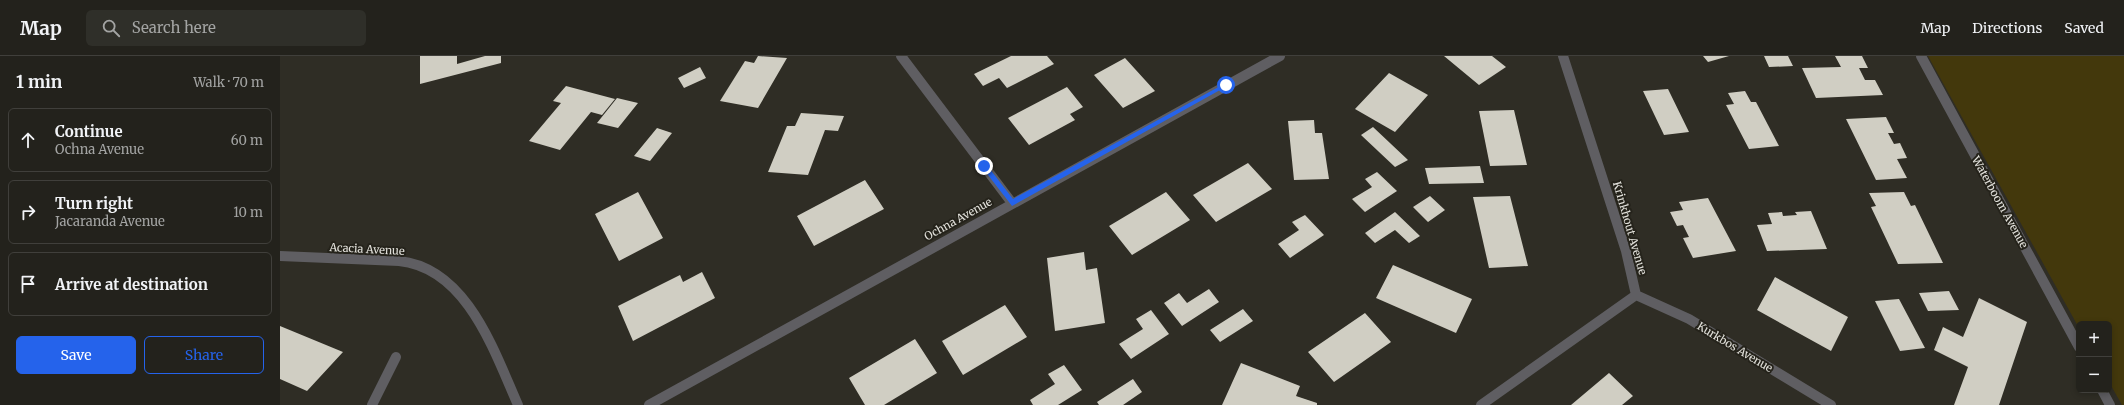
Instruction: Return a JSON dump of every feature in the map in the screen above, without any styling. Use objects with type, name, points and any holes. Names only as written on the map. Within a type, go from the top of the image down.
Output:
[{"type":"street","points":[[901,56],[1012,203]]},
{"type":"street","name":"Ochna Avenue","points":[[648,405],[1280,56]]},
{"type":"street","name":"Krinkhout Avenue","points":[[1563,56],[1626,251],[1636,295]]},
{"type":"street","name":"Waterboom Avenue","points":[[1921,56],[2076,341]]},
{"type":"street","name":"Acacia Avenue","points":[[280,256],[399,261],[428,267],[450,282],[471,311],[498,361],[518,405]]},
{"type":"street","points":[[1481,405],[1636,295]]},
{"type":"street","name":"Kurkbos Avenue","points":[[1636,295],[1689,319],[1831,405]]},
{"type":"street","points":[[372,405],[396,357]]},
{"type":"street","points":[[2104,393],[2110,405]]},
{"type":"shaded area","points":[[1928,56],[2124,56],[2124,405],[2122,405],[2112,387],[2112,321],[2076,321],[2076,323]]},
{"type":"building","points":[[420,56],[457,56],[457,64],[485,56],[501,56],[501,63],[420,84]]},
{"type":"building","points":[[758,56],[787,58],[758,108],[720,101],[745,61],[754,63]]},
{"type":"building","points":[[1011,56],[1047,56],[1054,64],[1007,88],[999,78],[983,86],[974,74]]},
{"type":"building","points":[[1444,56],[1492,56],[1506,67],[1479,85]]},
{"type":"building","points":[[1703,56],[1729,56],[1708,62]]},
{"type":"building","points":[[1764,56],[1788,56],[1793,66],[1769,67]]},
{"type":"building","points":[[1835,56],[1862,56],[1868,68],[1859,68],[1865,80],[1875,80],[1883,95],[1816,98],[1802,68],[1841,67]]},
{"type":"building","points":[[1125,58],[1155,91],[1123,108],[1094,75]]},
{"type":"building","points":[[700,67],[706,78],[684,88],[678,78]]},
{"type":"building","points":[[1389,73],[1428,95],[1395,132],[1355,109]]},
{"type":"building","points":[[566,86],[615,99],[602,115],[591,112],[560,150],[529,141],[561,103],[553,101]]},
{"type":"building","points":[[1067,87],[1083,107],[1070,114],[1075,120],[1029,145],[1008,118]]},
{"type":"building","points":[[1668,89],[1689,132],[1664,135],[1643,91]]},
{"type":"building","points":[[1745,91],[1751,102],[1756,102],[1779,146],[1749,149],[1726,105],[1734,104],[1728,93]]},
{"type":"building","points":[[617,98],[638,103],[618,128],[597,123]]},
{"type":"building","points":[[1514,110],[1527,165],[1490,166],[1479,111]]},
{"type":"building","points":[[801,113],[844,116],[838,131],[825,130],[808,175],[768,172],[787,126],[795,126]]},
{"type":"building","points":[[1886,117],[1894,133],[1888,133],[1894,144],[1900,143],[1907,158],[1897,159],[1907,178],[1876,180],[1846,119]]},
{"type":"building","points":[[1314,120],[1315,133],[1322,133],[1329,179],[1294,180],[1288,121]]},
{"type":"building","points":[[1373,127],[1408,160],[1395,167],[1361,135]]},
{"type":"building","points":[[657,128],[672,133],[650,161],[634,156]]},
{"type":"building","points":[[1248,163],[1272,189],[1216,222],[1193,195]]},
{"type":"building","points":[[1480,166],[1484,183],[1429,184],[1425,168]]},
{"type":"building","points":[[1377,172],[1397,191],[1365,212],[1352,199],[1372,187],[1365,179]]},
{"type":"building","points":[[865,180],[884,209],[814,246],[797,216]]},
{"type":"building","points":[[638,192],[663,238],[619,261],[595,214]]},
{"type":"building","points":[[1166,192],[1190,220],[1132,255],[1109,226]]},
{"type":"building","points":[[1904,192],[1911,206],[1915,205],[1943,263],[1898,264],[1871,207],[1876,206],[1869,193]]},
{"type":"building","points":[[1430,196],[1445,210],[1428,222],[1413,207]]},
{"type":"building","points":[[1510,196],[1528,266],[1489,268],[1473,197]]},
{"type":"building","points":[[1708,198],[1736,251],[1693,258],[1683,238],[1689,237],[1683,225],[1677,226],[1670,212],[1683,210],[1679,202]]},
{"type":"building","points":[[1811,211],[1827,249],[1767,251],[1757,225],[1772,224],[1768,213],[1782,212],[1783,216],[1797,215],[1795,212]]},
{"type":"building","points":[[1395,212],[1420,236],[1409,243],[1395,230],[1375,243],[1365,233]]},
{"type":"building","points":[[1305,215],[1324,235],[1290,258],[1278,244],[1299,230],[1292,222]]},
{"type":"building","points":[[1084,252],[1086,270],[1097,268],[1105,323],[1055,331],[1047,258]]},
{"type":"building","points":[[1393,265],[1472,299],[1456,333],[1376,298]]},
{"type":"building","points":[[702,272],[715,298],[633,341],[618,306],[680,275],[683,282]]},
{"type":"building","points":[[1775,277],[1848,317],[1831,351],[1757,310]]},
{"type":"building","points":[[1209,289],[1219,302],[1182,326],[1164,303],[1179,293],[1187,303]]},
{"type":"building","points":[[1949,291],[1959,310],[1928,311],[1919,293]]},
{"type":"building","points":[[1979,298],[2027,322],[1999,405],[1954,405],[1968,367],[1934,350],[1943,327],[1963,337]]},
{"type":"building","points":[[1899,299],[1925,348],[1900,351],[1875,301]]},
{"type":"building","points":[[1005,305],[1027,337],[963,375],[942,341]]},
{"type":"building","points":[[1243,309],[1253,321],[1220,342],[1210,330]]},
{"type":"building","points":[[1151,310],[1169,334],[1131,359],[1119,344],[1143,329],[1136,319]]},
{"type":"building","points":[[1365,313],[1391,342],[1334,382],[1308,352]]},
{"type":"building","points":[[280,326],[343,352],[307,391],[280,379]]},
{"type":"building","points":[[915,339],[937,373],[884,405],[865,405],[849,378]]},
{"type":"building","points":[[1241,363],[1300,386],[1296,396],[1317,403],[1317,405],[1222,405]]},
{"type":"building","points":[[1064,365],[1082,390],[1058,405],[1033,405],[1030,400],[1055,384],[1048,374]]},
{"type":"building","points":[[1609,373],[1633,396],[1622,405],[1571,405]]},
{"type":"building","points":[[1133,379],[1142,392],[1123,405],[1099,405],[1097,402]]},
{"type":"route","points":[[984,166],[1012,203],[1226,85]]}]
